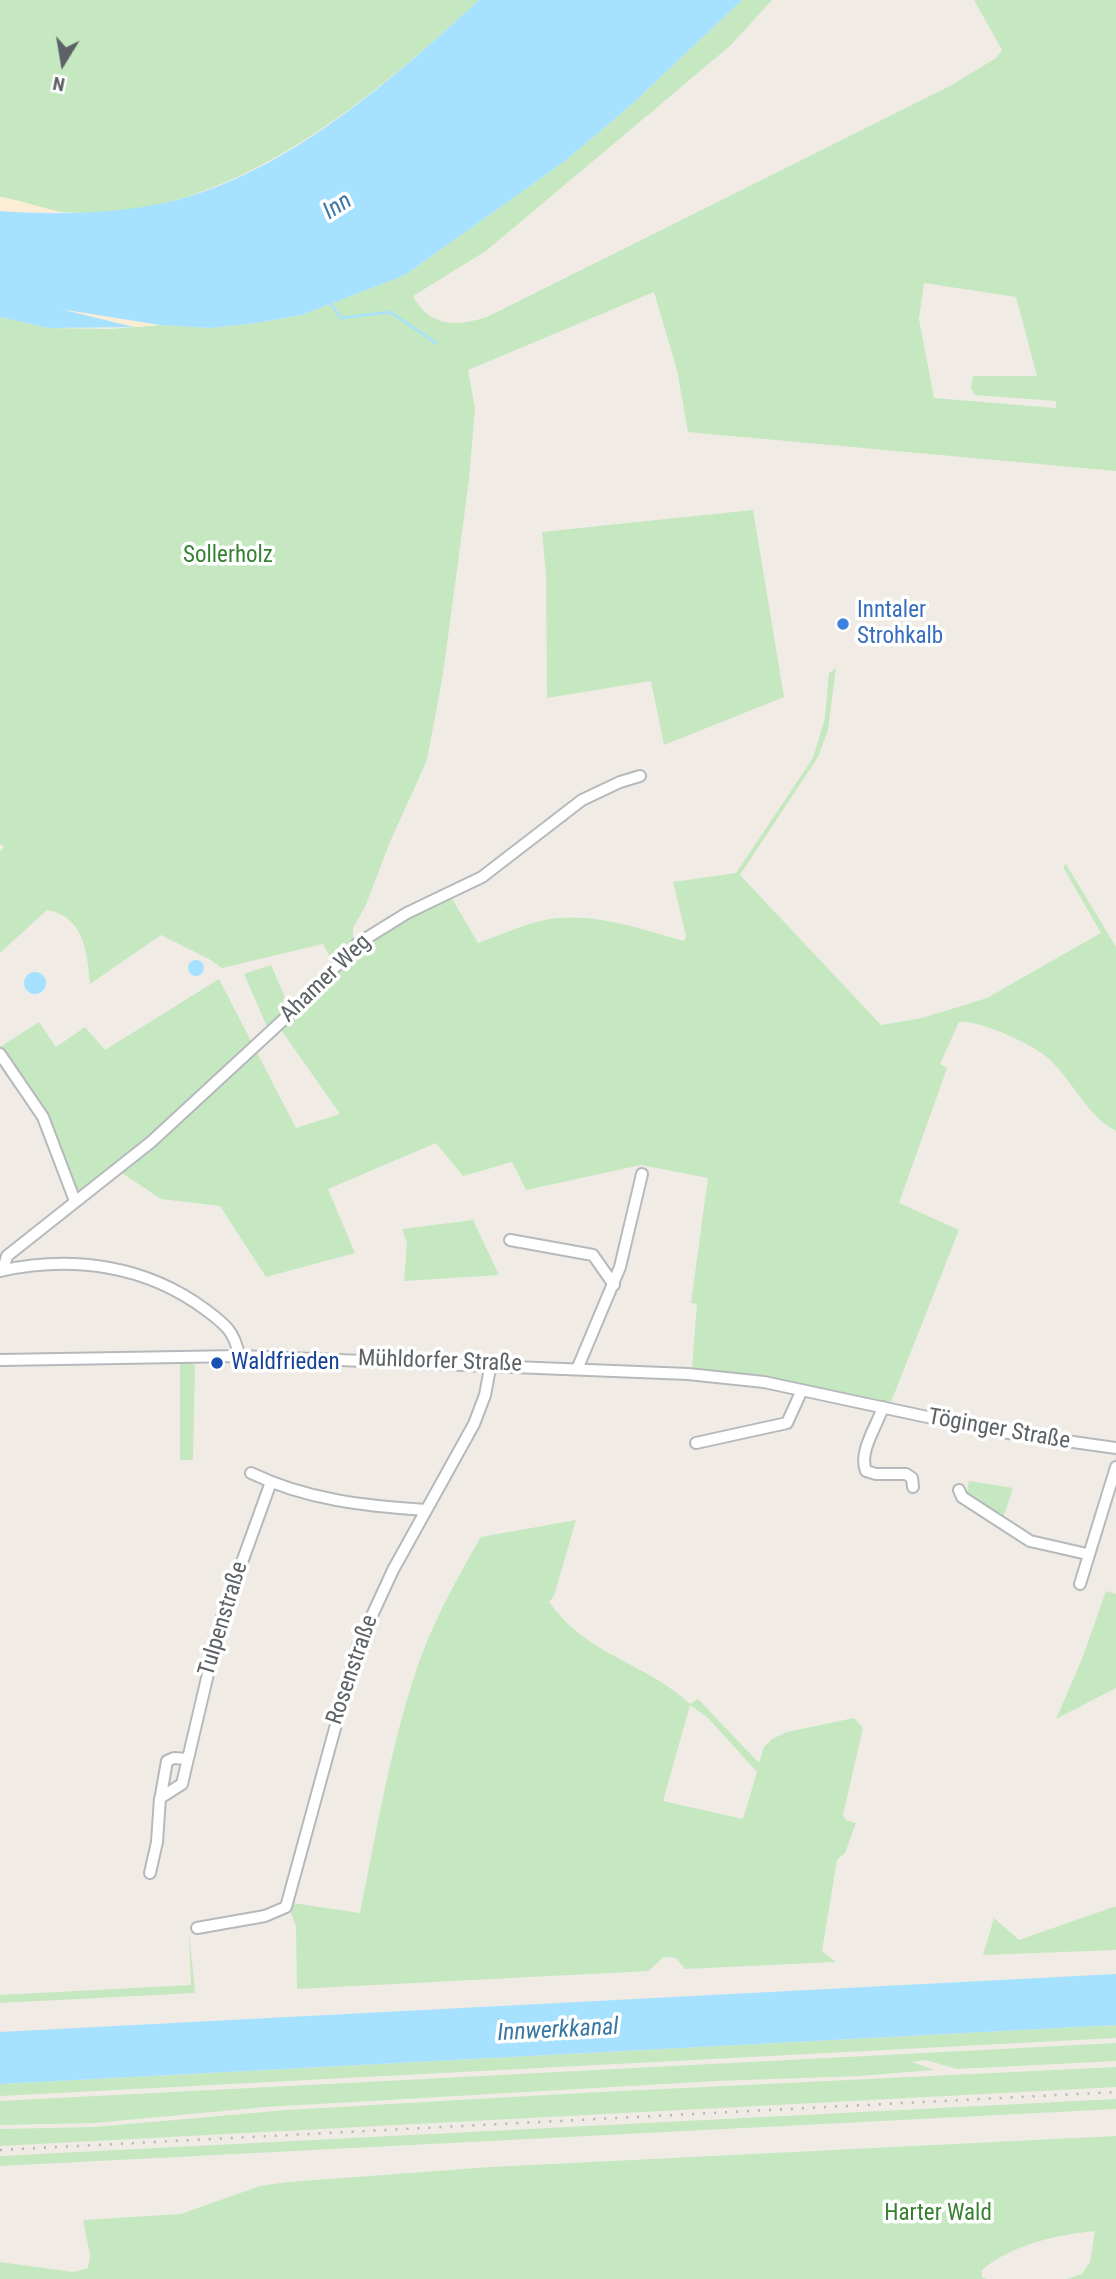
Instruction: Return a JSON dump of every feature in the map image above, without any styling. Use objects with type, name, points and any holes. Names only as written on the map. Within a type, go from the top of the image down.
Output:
[{"type":"street","name":"Ahamer Weg","points":[[1,1271],[6,1256],[151,1142],[294,1010],[343,957],[368,936],[407,913],[482,877],[582,800],[620,782],[640,776]]},
{"type":"street","points":[[0,1054],[43,1117],[75,1201]]},
{"type":"street","points":[[578,1367],[614,1285],[642,1174]]},
{"type":"street","points":[[510,1240],[593,1255],[614,1285]]},
{"type":"street","points":[[1,1271],[59,1263],[84,1264],[147,1277],[199,1305],[231,1329],[239,1356]]},
{"type":"street","name":"Mühldorfer Straße","points":[[0,1360],[239,1356],[599,1368]]},
{"type":"street","name":"Rosenstraße","points":[[197,1928],[265,1916],[286,1907],[352,1662],[374,1609],[474,1424],[485,1395],[491,1363]]},
{"type":"street","name":"Töginger Straße","points":[[599,1368],[727,1377],[802,1390],[988,1430],[1116,1448]]},
{"type":"street","points":[[696,1443],[787,1423],[802,1390]]},
{"type":"street","points":[[883,1407],[863,1456],[864,1466],[866,1471],[876,1474],[906,1474],[912,1479],[913,1487]]},
{"type":"street","points":[[1080,1584],[1087,1554],[1092,1551],[1116,1468]]},
{"type":"street","points":[[251,1473],[271,1482],[334,1501],[426,1510]]},
{"type":"street","name":"Tulpenstraße","points":[[161,1795],[182,1784],[220,1623],[271,1482]]},
{"type":"street","points":[[959,1490],[961,1497],[1030,1541],[1087,1554]]},
{"type":"street","points":[[150,1873],[167,1762],[174,1758],[187,1759]]},
{"type":"green space","points":[[0,0],[479,0],[390,78],[341,115],[290,149],[236,178],[180,199],[122,211],[62,212],[0,197]]},
{"type":"green space","name":"Sollerholz","points":[[742,0],[772,0],[730,46],[486,251],[413,296],[427,314],[454,323],[487,317],[950,86],[996,58],[1002,50],[974,0],[1116,0],[1116,471],[688,432],[677,370],[654,292],[468,370],[475,408],[469,480],[443,674],[427,760],[390,842],[365,907],[353,928],[353,938],[333,962],[323,944],[222,968],[161,935],[90,984],[85,948],[76,928],[69,920],[47,910],[0,953],[0,851],[4,847],[0,844],[0,317],[48,328],[111,329],[160,325],[210,328],[302,315],[405,275],[565,161],[631,105]],"holes":[[[924,283],[1016,297],[1037,376],[973,376],[971,388],[975,395],[1056,401],[1056,408],[934,398],[919,319]]]},
{"type":"green space","points":[[753,510],[784,697],[664,745],[651,681],[547,698],[546,574],[542,532]]},
{"type":"green space","points":[[836,668],[828,730],[818,757],[740,875],[881,1025],[922,1018],[987,998],[1101,933],[1063,867],[1066,864],[1116,947],[1116,1131],[1096,1116],[1058,1068],[1042,1053],[992,1029],[959,1022],[940,1064],[947,1068],[899,1203],[959,1230],[891,1402],[774,1378],[692,1368],[697,1304],[691,1303],[708,1178],[641,1165],[526,1190],[512,1162],[463,1176],[436,1143],[328,1189],[355,1253],[266,1277],[220,1206],[161,1199],[113,1167],[83,1190],[74,1189],[55,1140],[0,1047],[39,1022],[56,1047],[85,1027],[105,1050],[219,979],[296,1128],[340,1114],[279,1027],[365,940],[450,895],[478,943],[528,925],[562,918],[615,923],[684,941],[686,936],[673,882],[736,873],[813,758],[825,718],[829,673]]},
{"type":"green space","points":[[271,965],[290,1009],[268,1029],[244,974]]},
{"type":"green space","points":[[473,1220],[499,1275],[404,1281],[407,1243],[402,1229]]},
{"type":"green space","points":[[180,1364],[195,1364],[193,1460],[180,1460]]},
{"type":"green space","points":[[969,1481],[1013,1488],[1002,1521],[966,1496]]},
{"type":"green space","points":[[576,1520],[554,1596],[549,1602],[564,1620],[598,1647],[654,1678],[690,1704],[698,1699],[759,1763],[764,1747],[772,1739],[787,1732],[854,1718],[863,1728],[843,1815],[846,1820],[856,1823],[845,1853],[837,1860],[822,1951],[836,1962],[685,1969],[676,1958],[664,1957],[648,1971],[297,1989],[296,1926],[291,1914],[293,1903],[360,1913],[385,1786],[409,1693],[439,1614],[481,1537]],"holes":[[[690,1705],[708,1718],[757,1772],[743,1819],[663,1801]]]},
{"type":"green space","points":[[1106,1591],[1116,1594],[1116,1688],[1056,1719],[1082,1659]]},
{"type":"green space","points":[[1116,1906],[1116,1950],[983,1955],[994,1918],[1019,1940]]},
{"type":"green space","points":[[189,1930],[195,1993],[0,2003],[0,1995],[191,1985]]},
{"type":"green space","points":[[1116,2025],[1116,2038],[0,2096],[0,2084]]},
{"type":"green space","points":[[1116,2043],[1116,2061],[957,2069],[926,2060],[912,2062],[934,2070],[266,2107],[95,2123],[0,2125],[0,2101]]},
{"type":"green space","points":[[1116,2067],[1116,2087],[0,2146],[0,2129],[95,2127],[287,2110],[581,2093]]},
{"type":"green space","points":[[1116,2099],[1116,2109],[0,2166],[0,2156]]},
{"type":"green space","name":"Harter Wald","points":[[1116,2136],[1116,2279],[1067,2279],[1082,2274],[1090,2262],[1095,2231],[1050,2238],[1021,2247],[982,2270],[982,2277],[986,2279],[0,2279],[0,2262],[73,2272],[88,2268],[90,2255],[83,2220],[181,2214],[260,2186],[288,2182],[491,2167]]},
{"type":"sand","points":[[0,197],[6,198],[61,212],[0,211]]},
{"type":"sand","points":[[60,309],[160,325],[134,327]]},
{"type":"water","name":"Inn","points":[[479,0],[742,0],[631,105],[565,161],[405,275],[302,315],[210,328],[160,325],[60,309],[134,327],[48,328],[0,317],[0,211],[77,213],[135,208],[199,193],[244,175],[329,125],[408,64]]},
{"type":"water","points":[[193,960],[199,960],[204,968],[202,974],[193,976],[188,971],[188,965]]},
{"type":"water","points":[[35,972],[43,975],[46,983],[43,991],[35,994],[27,991],[24,983],[27,975]]},
{"type":"water","name":"Innwerkkanal","points":[[1116,1974],[1116,2025],[0,2084],[0,2032]]},
{"type":"waterway","points":[[329,301],[341,318],[390,312],[436,343]]},
{"type":"railway","points":[[0,2150],[1116,2092]]},
{"type":"place","name":"Inntaler Strohkalb","points":[[843,624]]},
{"type":"place","name":"Waldfrieden","points":[[217,1363]]}]
